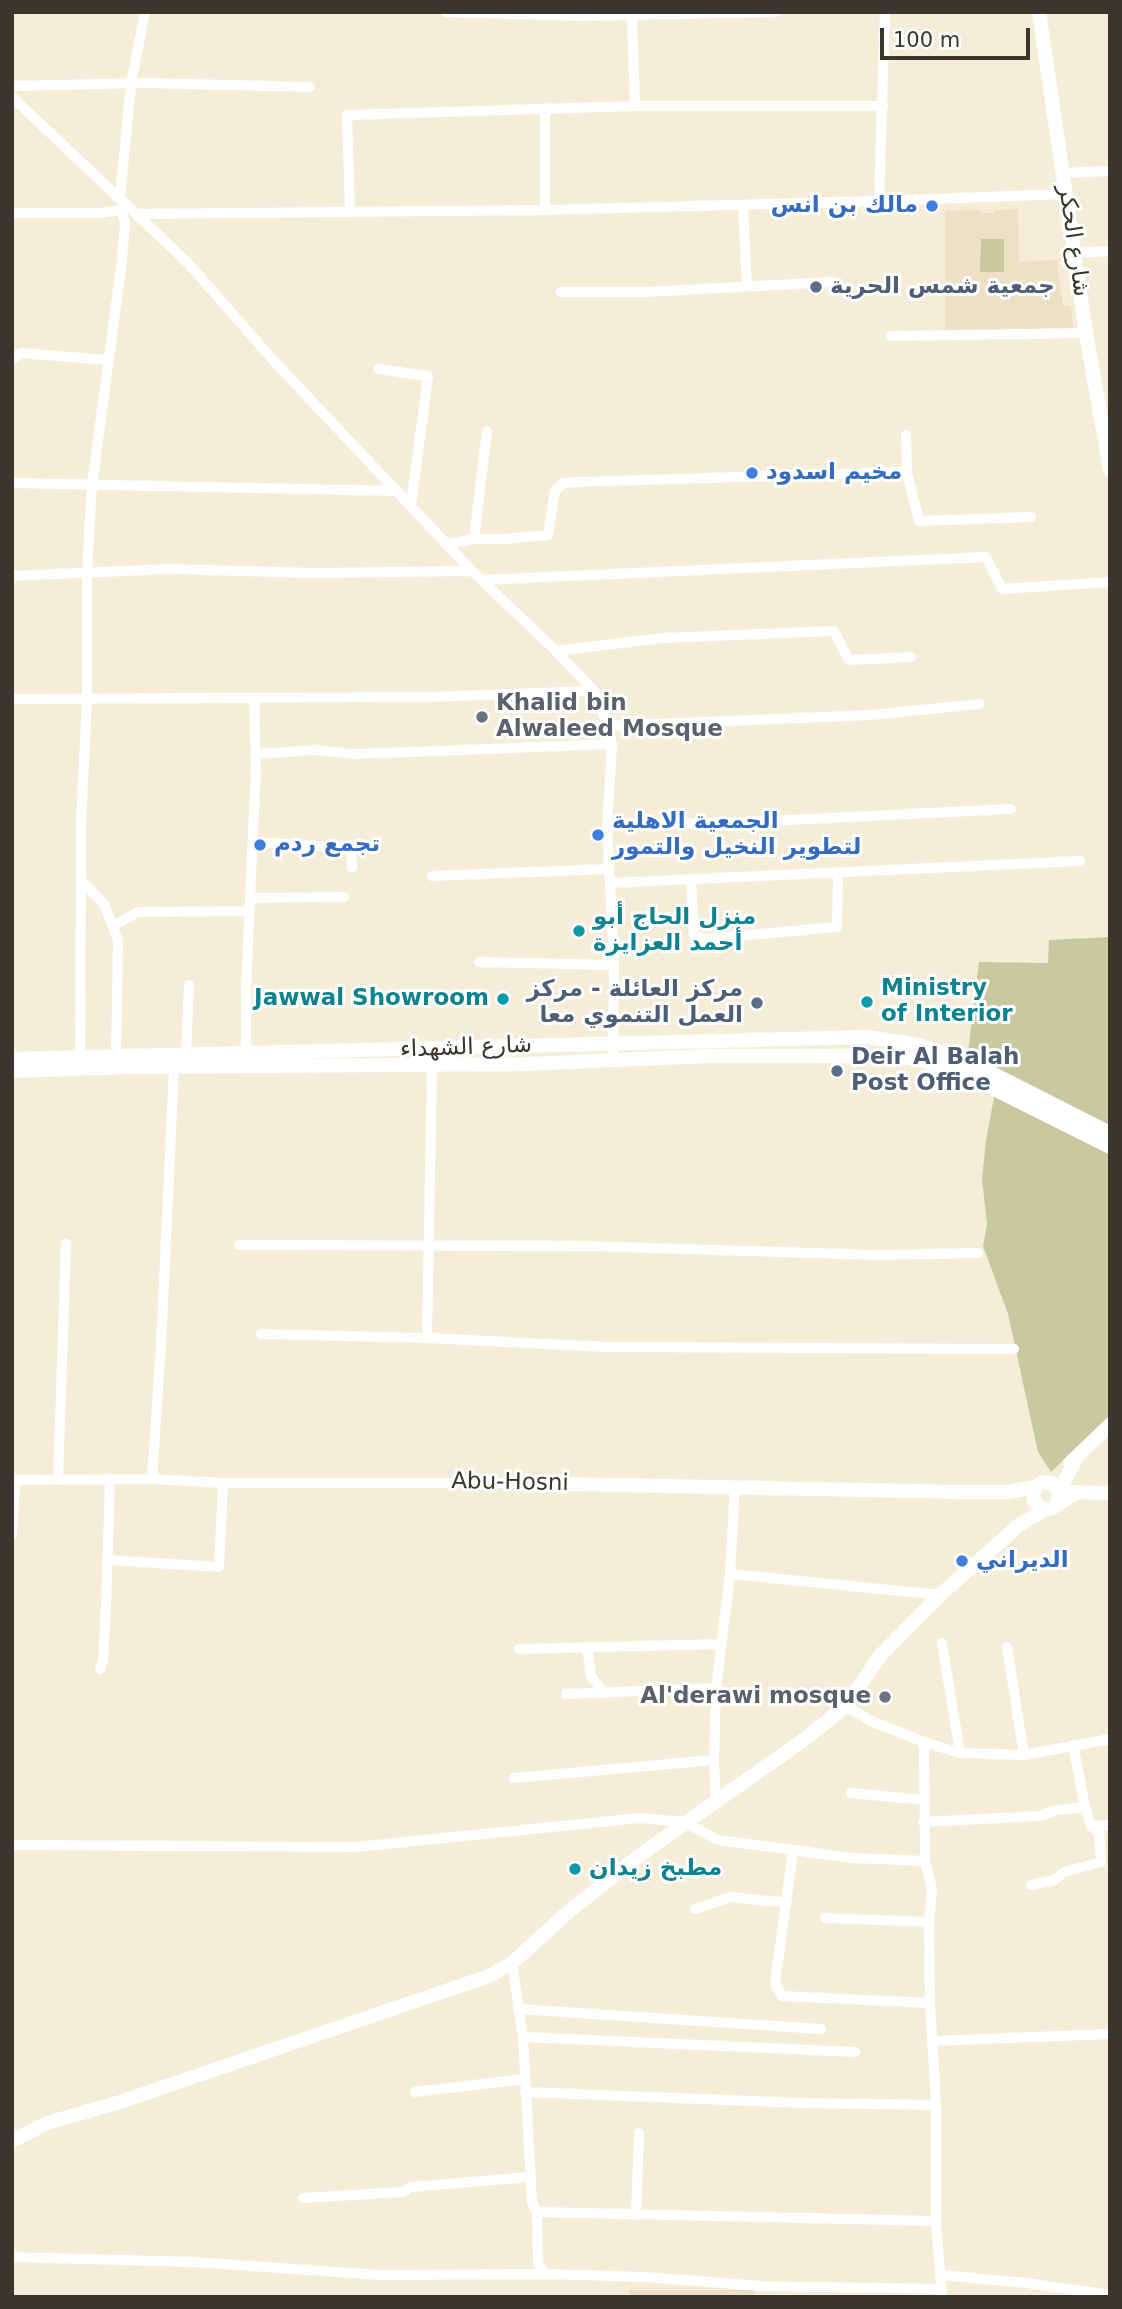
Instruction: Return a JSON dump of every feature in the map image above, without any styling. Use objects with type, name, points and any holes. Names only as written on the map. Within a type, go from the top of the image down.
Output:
[{"type":"street","points":[[80,1063],[81,822],[88,699],[88,572],[92,485],[122,260],[131,84],[145,12]]},
{"type":"street","points":[[446,12],[632,15],[775,12]]},
{"type":"street","points":[[879,201],[885,12]]},
{"type":"street","name":"شارع الحكر","points":[[1038,12],[1086,333],[1110,470]]},
{"type":"street","points":[[632,15],[635,106]]},
{"type":"street","points":[[12,86],[131,84],[310,87]]},
{"type":"street","points":[[12,97],[123,205],[138,214],[188,263],[273,360],[472,571],[594,691],[612,744],[607,869],[614,965],[613,1060]]},
{"type":"street","points":[[350,212],[347,115],[635,106],[883,106]]},
{"type":"street","points":[[545,108],[545,211]]},
{"type":"street","points":[[1063,173],[1110,171]]},
{"type":"street","points":[[138,214],[545,211],[1065,194]]},
{"type":"street","points":[[12,213],[123,205]]},
{"type":"street","points":[[743,205],[747,286]]},
{"type":"street","points":[[1076,253],[1110,251]]},
{"type":"street","points":[[561,292],[645,292],[832,282]]},
{"type":"street","points":[[891,336],[1086,333]]},
{"type":"street","points":[[12,359],[21,353],[108,360]]},
{"type":"street","points":[[378,369],[428,376],[411,505]]},
{"type":"street","points":[[474,539],[487,431]]},
{"type":"street","points":[[906,435],[907,472],[919,520],[1031,517]]},
{"type":"street","points":[[447,544],[474,539],[548,534],[555,491],[563,483],[907,472]]},
{"type":"street","points":[[12,483],[398,491]]},
{"type":"street","points":[[482,580],[986,557],[1002,589],[1110,582]]},
{"type":"street","points":[[12,576],[169,569],[313,573],[472,571]]},
{"type":"street","points":[[556,651],[663,638],[834,631],[849,660],[911,657]]},
{"type":"street","points":[[12,699],[428,697],[594,691]]},
{"type":"street","points":[[246,1060],[246,988],[256,754],[254,699]]},
{"type":"street","points":[[608,726],[870,715],[979,704]]},
{"type":"street","points":[[256,754],[316,750],[352,754],[425,752],[612,744]]},
{"type":"street","points":[[607,826],[1011,809]]},
{"type":"street","points":[[253,842],[351,848],[352,867]]},
{"type":"street","points":[[610,883],[1080,860]]},
{"type":"street","points":[[432,876],[607,869]]},
{"type":"street","points":[[691,880],[694,936],[705,939],[837,927],[838,873]]},
{"type":"street","points":[[81,880],[104,904],[118,940],[116,1056]]},
{"type":"street","points":[[251,898],[344,897]]},
{"type":"street","points":[[113,926],[138,912],[250,911]]},
{"type":"street","points":[[479,962],[614,965]]},
{"type":"street","points":[[187,1055],[189,985]]},
{"type":"street","name":"شارع الشهداء","points":[[12,1059],[174,1068],[246,1060],[613,1042],[868,1037],[918,1045],[964,1059],[1110,1133]]},
{"type":"street","name":"شارع الشهداء","points":[[12,1072],[116,1056],[187,1055],[246,1060],[432,1064],[876,1056],[918,1059],[962,1073],[1110,1146]]},
{"type":"street","points":[[427,1338],[432,1064]]},
{"type":"street","points":[[152,1479],[174,1068]]},
{"type":"street","points":[[58,1479],[66,1244]]},
{"type":"street","points":[[239,1245],[669,1248],[879,1255],[978,1253]]},
{"type":"street","points":[[261,1334],[427,1338],[608,1347],[1014,1349]]},
{"type":"street","points":[[1018,1526],[1038,1490],[1076,1459],[1110,1425]]},
{"type":"street","points":[[12,2141],[47,2123],[117,2103],[476,1980],[512,1963],[568,1912],[684,1822],[802,1741],[846,1706],[878,1657],[940,1595],[1018,1526],[1054,1502],[1076,1459]]},
{"type":"street","points":[[100,1669],[103,1660],[110,1479]]},
{"type":"street","name":"Abu-Hosni","points":[[14,1480],[152,1479],[223,1483],[516,1483],[1007,1492],[1038,1490]]},
{"type":"street","points":[[12,1534],[14,1480]]},
{"type":"street","points":[[108,1560],[219,1567],[223,1483]]},
{"type":"street","points":[[716,1802],[716,1688],[730,1574],[735,1486]]},
{"type":"street","points":[[1038,1490],[1056,1486],[1054,1502]]},
{"type":"street","points":[[1038,1490],[1038,1507],[1077,1492],[1110,1493]]},
{"type":"street","points":[[730,1574],[940,1595]]},
{"type":"street","points":[[942,1643],[960,1753]]},
{"type":"street","points":[[519,1649],[722,1644]]},
{"type":"street","points":[[587,1647],[592,1676],[604,1693]]},
{"type":"street","points":[[1007,1647],[1024,1755]]},
{"type":"street","points":[[566,1694],[716,1688]]},
{"type":"street","points":[[846,1706],[871,1721],[923,1742],[960,1753],[1024,1755],[1110,1739]]},
{"type":"street","points":[[12,2258],[194,2262],[379,2275],[544,2274],[646,2277],[759,2286],[942,2293],[936,2221],[936,2105],[930,2003],[929,1922],[932,1889],[925,1861],[923,1742]]},
{"type":"street","points":[[1031,1885],[1055,1880],[1064,1872],[1101,1862],[1099,1832],[1091,1826],[1085,1807],[1073,1745]]},
{"type":"street","points":[[514,1778],[714,1760]]},
{"type":"street","points":[[851,1793],[923,1800]]},
{"type":"street","points":[[923,1822],[1040,1816],[1056,1810],[1085,1807]]},
{"type":"street","points":[[12,1845],[356,1847],[640,1818],[684,1822],[718,1840],[853,1858],[925,1861]]},
{"type":"street","points":[[1091,1826],[1110,1825]]},
{"type":"street","points":[[793,1851],[775,1984],[782,1996],[930,2003]]},
{"type":"street","points":[[695,1909],[731,1897],[787,1903]]},
{"type":"street","points":[[825,1918],[929,1922]]},
{"type":"street","points":[[512,1963],[523,2037],[530,2177],[532,2202],[537,2213],[538,2263],[544,2274]]},
{"type":"street","points":[[518,2009],[821,2029]]},
{"type":"street","points":[[933,2040],[1110,2034]]},
{"type":"street","points":[[523,2037],[855,2052]]},
{"type":"street","points":[[415,2092],[524,2079]]},
{"type":"street","points":[[525,2092],[802,2103],[936,2105]]},
{"type":"street","points":[[636,2216],[639,2133]]},
{"type":"street","points":[[303,2198],[403,2192],[410,2187],[530,2177]]},
{"type":"street","points":[[537,2213],[936,2221]]},
{"type":"street","points":[[940,2275],[1026,2283],[1110,2295]]},
{"type":"shaded area","points":[[1018,209],[1019,262],[1057,260],[1063,306],[1071,306],[1073,328],[945,333],[945,211],[980,210],[983,213],[993,213],[995,210]]},
{"type":"shaded area","points":[[629,2290],[755,2290],[754,2297],[629,2297]]},
{"type":"green space","points":[[981,239],[1004,239],[1004,272],[980,272]]},
{"type":"green space","points":[[1110,937],[1110,1128],[968,1053],[979,962],[1048,963],[1049,940]]},
{"type":"green space","points":[[995,1092],[1110,1151],[1110,1415],[1051,1472],[1038,1452],[1008,1314],[983,1246],[987,1224],[982,1179]]},
{"type":"place","name":"مالك بن انس","points":[[932,206]]},
{"type":"place","name":"جمعية شمس الحرية","points":[[816,287]]},
{"type":"place","name":"مخيم اسدود","points":[[752,473]]},
{"type":"place","name":"Khalid bin Alwaleed Mosque","points":[[482,717]]},
{"type":"place","name":"الجمعية الاهلية لتطوير النخيل والتمور","points":[[598,835]]},
{"type":"place","name":"تجمع ردم","points":[[260,845]]},
{"type":"place","name":"منزل الحاج أبو أحمد العزايزة","points":[[579,931]]},
{"type":"place","name":"Jawwal Showroom","points":[[503,999]]},
{"type":"place","name":"Ministry of Interior","points":[[867,1002]]},
{"type":"place","name":"مركز العائلة - مركز العمل التنموي معا","points":[[757,1003]]},
{"type":"place","name":"Deir Al Balah Post Office","points":[[837,1071]]},
{"type":"place","name":"الديراني","points":[[962,1561]]},
{"type":"place","name":"Al'derawi mosque","points":[[885,1697]]},
{"type":"place","name":"مطبخ زيدان","points":[[575,1869]]}]
